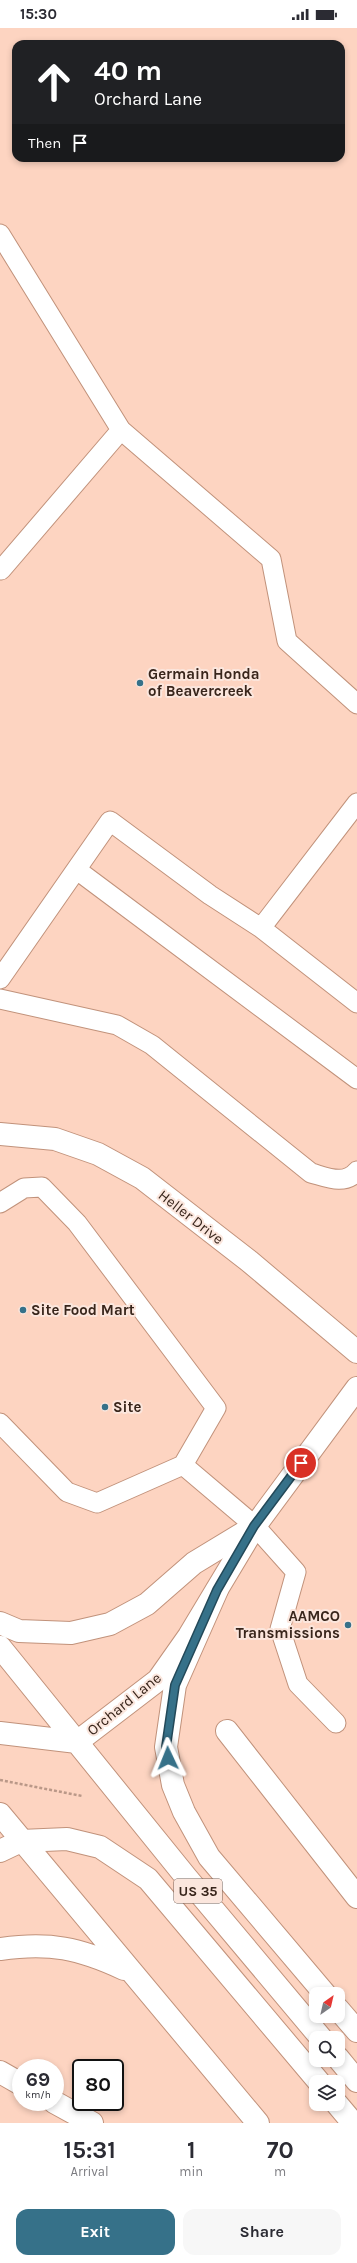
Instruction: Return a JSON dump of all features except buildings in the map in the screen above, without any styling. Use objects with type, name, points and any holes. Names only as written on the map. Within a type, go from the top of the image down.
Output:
[{"type":"main road","name":"Heller Drive","points":[[0,1134],[54,1138],[98,1154],[142,1178],[249,1261],[357,1352]]},
{"type":"main road","name":"Orchard Lane","points":[[77,1742],[158,1680],[189,1636],[254,1526],[357,1388]]},
{"type":"main road","points":[[0,1623],[19,1631],[71,1633],[110,1624],[147,1604],[194,1563],[254,1526]]},
{"type":"main road","points":[[217,1590],[175,1685],[166,1747],[174,1785],[184,1812],[209,1857],[319,1987]]},
{"type":"main road","name":"US 35","points":[[0,1647],[186,1877],[315,2031]]},
{"type":"main road","points":[[227,1731],[357,1897]]},
{"type":"main road","points":[[0,1733],[77,1742]]},
{"type":"main road","points":[[0,1814],[130,1972],[258,2123]]},
{"type":"main road","points":[[0,1851],[21,1841],[67,1839],[100,1847],[148,1879],[312,2075]]},
{"type":"main road","points":[[0,1949],[53,1946],[92,1954],[130,1972]]},
{"type":"main road","points":[[345,2017],[357,2032]]},
{"type":"main road","points":[[345,2066],[357,2081]]},
{"type":"main road","points":[[0,2072],[12,2079]]},
{"type":"main road","points":[[64,2108],[92,2123]]},
{"type":"main road","points":[[343,2111],[353,2123]]},
{"type":"lane","points":[[0,234],[121,430],[271,559],[286,641],[357,704]]},
{"type":"lane","points":[[1,570],[121,430]]},
{"type":"lane","points":[[261,928],[357,803]]},
{"type":"lane","points":[[0,979],[110,821],[210,895],[261,928],[357,1003]]},
{"type":"lane","points":[[77,870],[357,1080]]},
{"type":"lane","points":[[0,1000],[117,1026],[152,1045],[311,1173],[338,1180],[353,1176],[357,1171]]},
{"type":"lane","points":[[0,1203],[24,1188],[42,1187],[77,1223],[216,1408],[183,1465],[97,1503],[67,1492],[0,1423]]},
{"type":"lane","points":[[183,1465],[254,1526],[296,1572],[280,1629],[298,1684],[336,1723]]},
{"type":"path","points":[[0,1780],[82,1796]]},
{"type":"place","name":"Germain Honda of Beavercreek","points":[[140,683]]},
{"type":"place","name":"Site Food Mart","points":[[23,1310]]},
{"type":"place","name":"Site","points":[[105,1407]]},
{"type":"place","name":"AAMCO Transmissions","points":[[348,1625]]},
{"type":"route","points":[[168,1758],[166,1747],[175,1685],[217,1590],[254,1526],[301,1463]]}]
